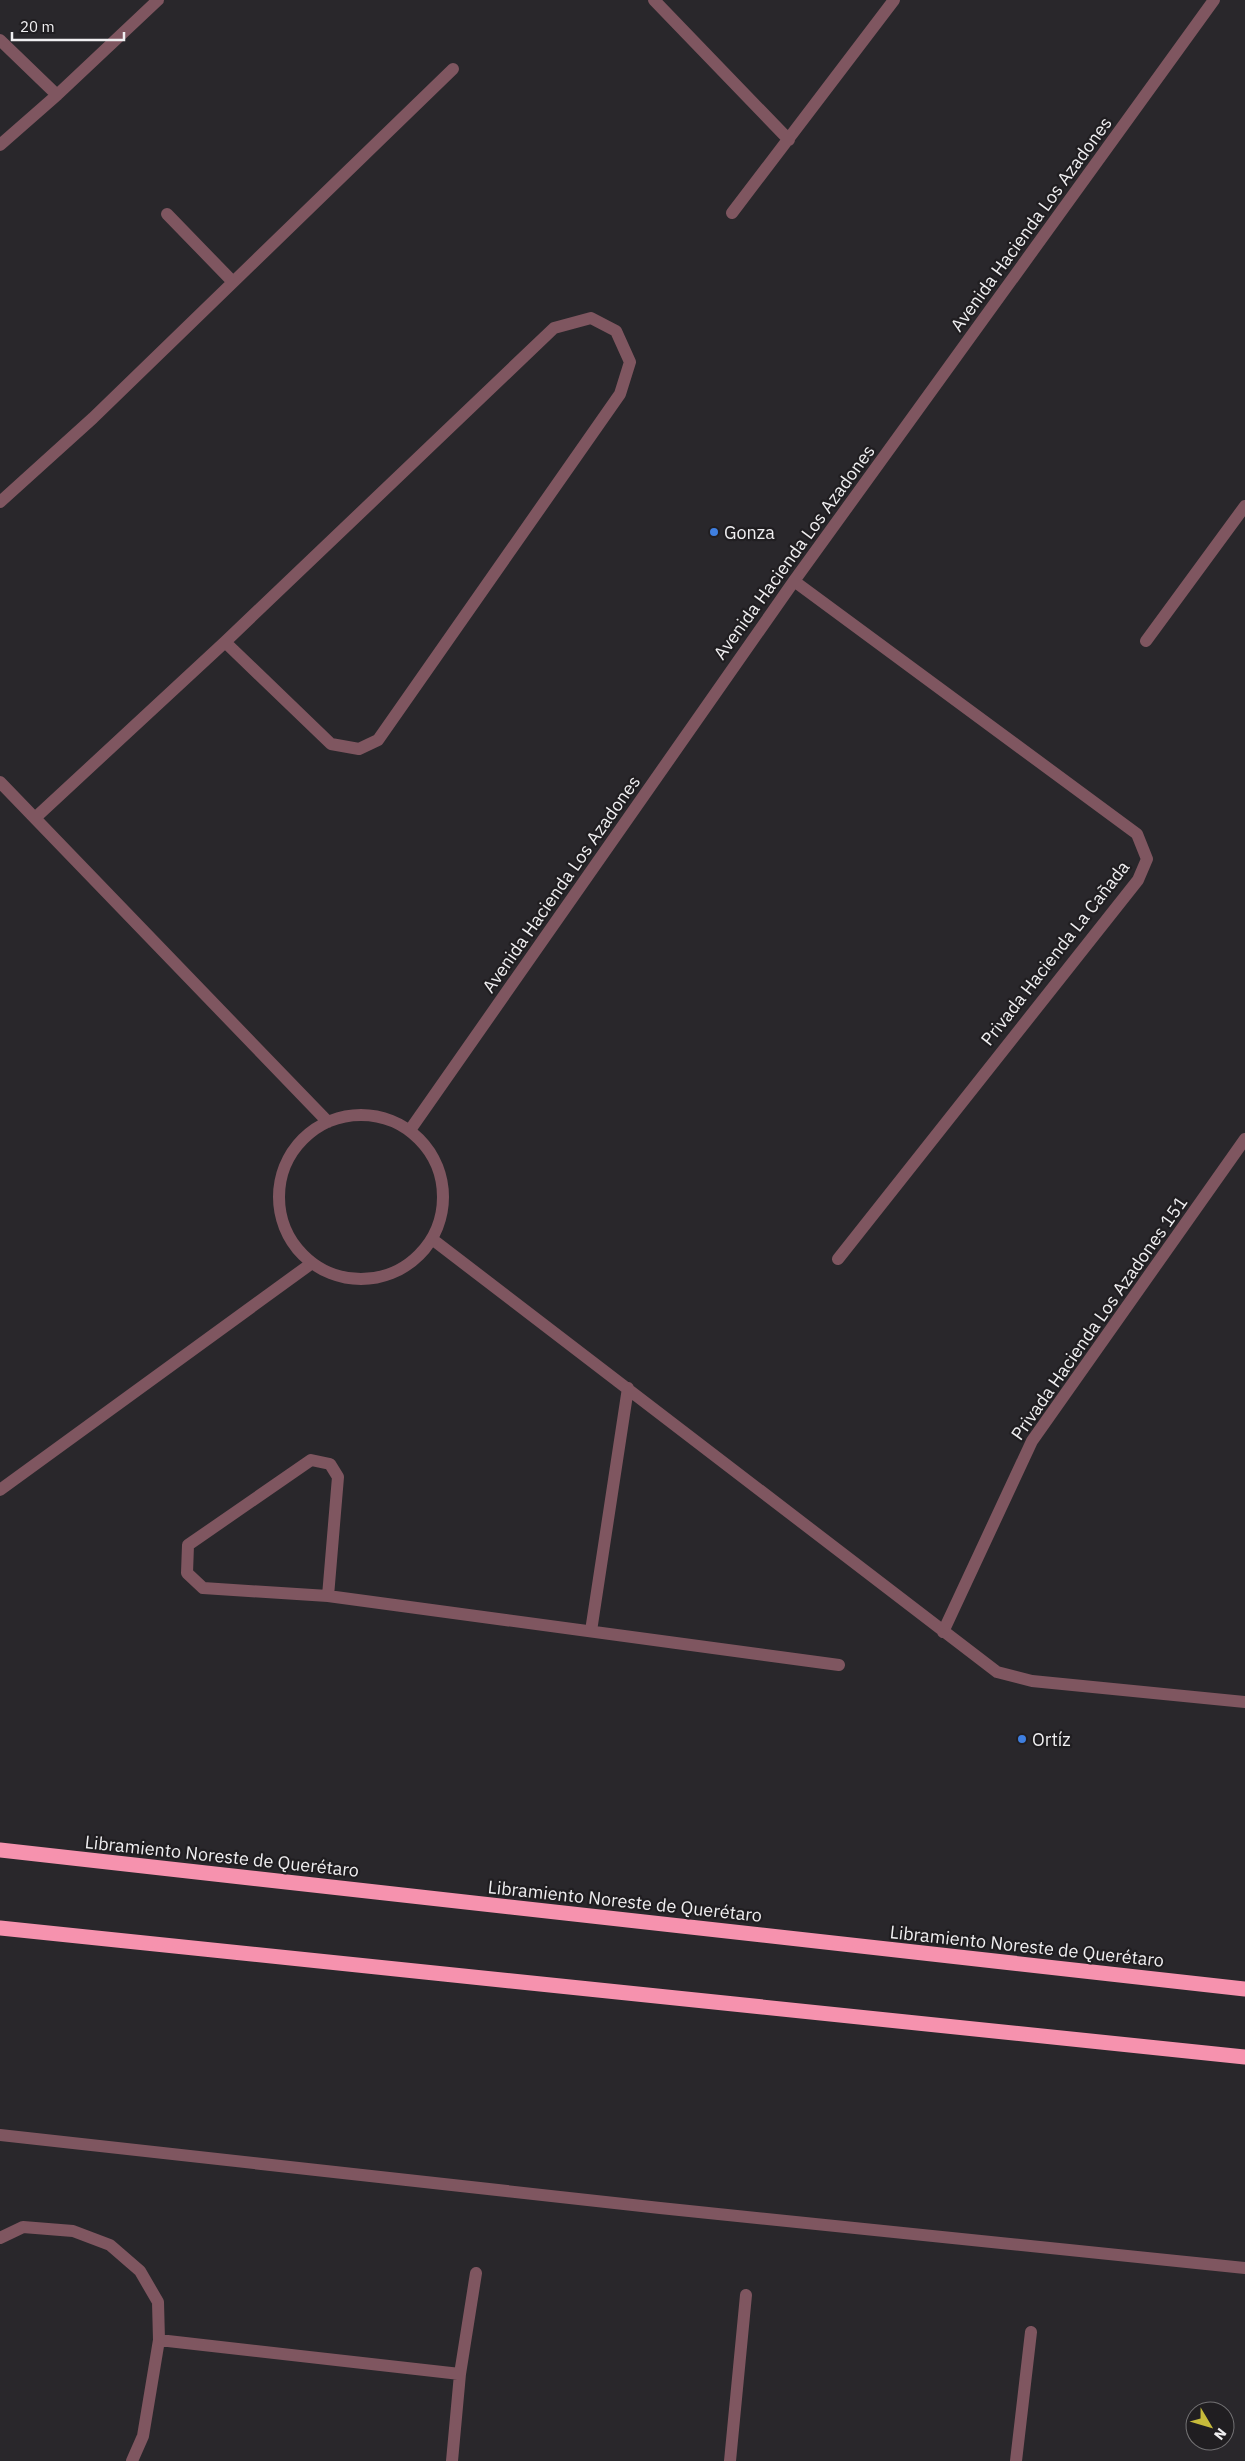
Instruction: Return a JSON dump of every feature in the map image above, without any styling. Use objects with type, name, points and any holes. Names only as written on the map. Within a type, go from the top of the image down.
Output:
[{"type":"highway","name":"Libramiento Noreste de Querétaro","points":[[0,1850],[1245,1989]]},
{"type":"highway","points":[[0,1928],[1245,2057]]},
{"type":"street","points":[[0,145],[57,95],[158,0]]},
{"type":"street","points":[[654,0],[789,140]]},
{"type":"street","points":[[732,214],[894,0]]},
{"type":"street","name":"Avenida Hacienda Los Azadones","points":[[410,1130],[794,581],[1214,0]]},
{"type":"street","points":[[0,40],[57,95]]},
{"type":"street","points":[[0,502],[93,418],[453,68]]},
{"type":"street","points":[[167,214],[234,282]]},
{"type":"street","points":[[35,818],[225,642],[554,328],[591,318],[616,330],[630,362],[620,394],[378,740],[359,749],[331,744],[225,642]]},
{"type":"street","points":[[1146,641],[1245,506]]},
{"type":"street","name":"Privada Hacienda La Cañada","points":[[794,581],[1137,834],[1147,859],[1138,880],[838,1258]]},
{"type":"street","points":[[0,782],[328,1122]]},
{"type":"street","points":[[355,1115],[384,1118],[410,1130],[434,1157],[443,1184],[442,1213],[432,1239],[414,1261],[393,1273],[365,1280],[337,1276],[312,1263],[296,1247],[282,1222],[279,1193],[286,1165],[304,1138],[328,1122],[355,1115]]},
{"type":"street","name":"Privada Hacienda Los Azadones 151","points":[[943,1632],[1032,1441],[1245,1139]]},
{"type":"street","points":[[432,1239],[997,1672],[1032,1681],[1245,1702]]},
{"type":"street","points":[[0,1490],[312,1263]]},
{"type":"street","points":[[591,1631],[628,1388]]},
{"type":"street","points":[[328,1596],[338,1477],[330,1464],[311,1460],[188,1545],[187,1572],[203,1588],[328,1596],[838,1665]]},
{"type":"street","points":[[0,2135],[660,2208],[1245,2268]]},
{"type":"street","points":[[0,2238],[23,2227],[73,2231],[110,2246],[140,2271],[158,2302],[159,2340],[143,2436],[132,2461]]},
{"type":"street","points":[[452,2461],[460,2374],[476,2272]]},
{"type":"street","points":[[730,2461],[746,2295]]},
{"type":"street","points":[[1016,2461],[1031,2332]]},
{"type":"street","points":[[159,2340],[460,2374]]},
{"type":"place","name":"Gonza","points":[[714,532]]},
{"type":"place","name":"Ortíz","points":[[1022,1739]]}]
